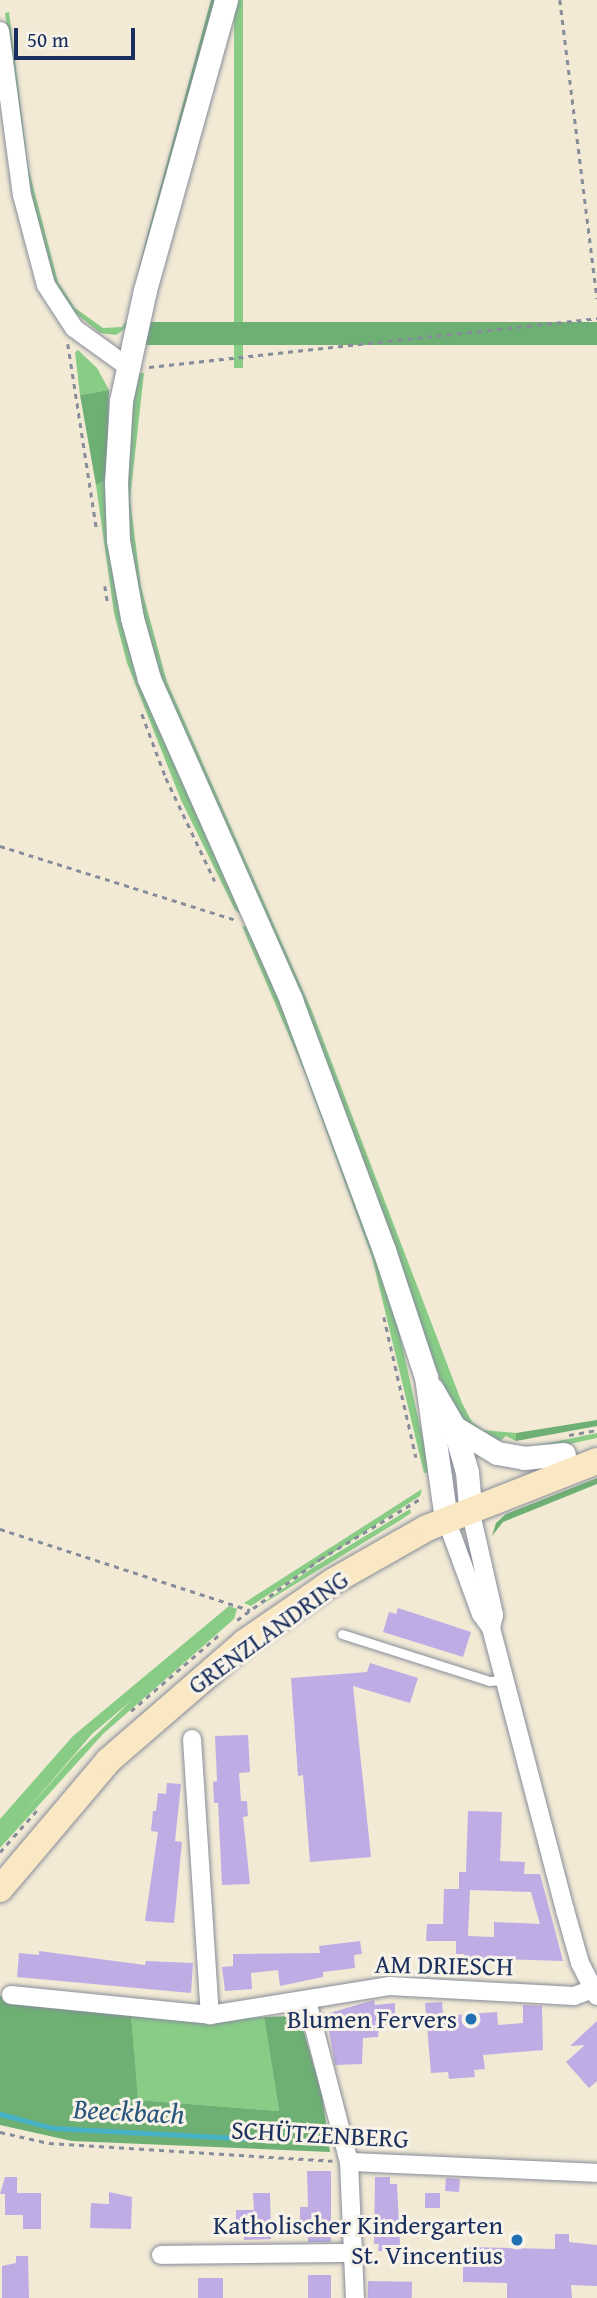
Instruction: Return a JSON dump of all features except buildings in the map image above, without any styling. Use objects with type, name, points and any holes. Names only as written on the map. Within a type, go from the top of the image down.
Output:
[{"type":"main road","name":"GRENZLANDRING","points":[[0,1870],[127,1729],[225,1643],[327,1567],[564,1454],[597,1444]]},
{"type":"main road","name":"GRENZLANDRING","points":[[0,1889],[100,1770],[174,1700],[288,1612],[457,1506],[597,1461]]},
{"type":"street","points":[[226,0],[145,290],[121,401],[116,482],[118,540],[132,618],[168,726],[253,914],[326,1086],[426,1377],[481,1614],[491,1629],[589,1960],[595,1993]]},
{"type":"street","points":[[0,31],[22,195],[46,285],[74,328],[128,367]]},
{"type":"street","points":[[426,1377],[454,1427],[457,1506],[494,1615],[491,1629]]},
{"type":"street","points":[[454,1427],[497,1454],[524,1458],[564,1454]]},
{"type":"street","points":[[192,1739],[210,2015]]},
{"type":"street","name":"AM DRIESCH","points":[[11,1995],[210,2015],[389,1986],[574,1996],[595,1993]]},
{"type":"street","points":[[307,2001],[349,2162],[355,2298]]},
{"type":"street","name":"SCHÜTZENBERG","points":[[349,2162],[597,2173]]},
{"type":"street","points":[[161,2255],[355,2253]]},
{"type":"lane","points":[[342,1634],[489,1681],[505,1680]]},
{"type":"path","points":[[560,0],[597,299]]},
{"type":"path","points":[[128,367],[240,359],[597,318]]},
{"type":"path","points":[[0,846],[216,917],[234,920],[253,914]]},
{"type":"path","points":[[0,1529],[250,1610]]},
{"type":"path","name":"SCHÜTZENBERG","points":[[0,2132],[49,2143],[349,2162]]},
{"type":"green space","points":[[211,0],[216,0],[136,280],[148,233]]},
{"type":"green space","points":[[234,0],[243,0],[243,368],[234,368]]},
{"type":"green space","points":[[9,12],[28,167],[58,282],[75,308],[103,328],[122,327],[127,320],[129,326],[116,335],[100,333],[69,308],[52,278],[27,182],[5,13]]},
{"type":"green space","points":[[141,322],[597,322],[597,345],[141,345]]},
{"type":"green space","points":[[78,350],[97,368],[109,390],[80,395],[75,352]]},
{"type":"green space","points":[[137,373],[144,373],[130,499],[141,587],[167,682],[312,1011],[462,1403],[472,1422],[483,1430],[516,1433],[516,1441],[506,1436],[493,1447],[474,1438],[450,1406],[318,1042],[157,679],[128,557],[126,436]]},
{"type":"green space","points":[[109,390],[107,480],[96,485],[80,395]]},
{"type":"green space","points":[[107,480],[111,542],[241,914],[235,910],[181,800],[127,663],[114,613],[96,485]]},
{"type":"green space","points":[[242,926],[252,928],[273,974],[362,1204],[395,1313],[430,1472],[424,1473],[372,1257],[305,1073]]},
{"type":"green space","points":[[597,1420],[597,1426],[516,1441],[516,1433]]},
{"type":"green space","points":[[597,1433],[597,1438],[551,1448],[525,1448]]},
{"type":"green space","points":[[597,1478],[597,1484],[503,1522],[492,1536],[496,1523],[506,1514]]},
{"type":"green space","points":[[422,1489],[420,1496],[251,1606],[244,1603]]},
{"type":"green space","points":[[410,1509],[411,1513],[399,1521],[256,1608],[312,1568]]},
{"type":"green space","points":[[229,1606],[237,1609],[234,1619],[103,1734],[0,1848],[0,1819],[73,1736]],"holes":[[[132,1700],[76,1754],[19,1819],[92,1734]]]},
{"type":"green space","points":[[0,1996],[131,2014],[138,2100],[279,2111],[264,2017],[292,2016],[303,2029],[322,2094],[330,2152],[72,2141],[0,2125]]},
{"type":"green space","points":[[131,2014],[207,2020],[264,2017],[279,2111],[137,2100]]},
{"type":"waterway","name":"Beeckbach","points":[[0,2114],[53,2128],[258,2139]]},
{"type":"place","name":"Blumen Fervers","points":[[471,2019]]},
{"type":"place","name":"Katholischer Kindergarten St. Vincentius","points":[[517,2240]]}]
